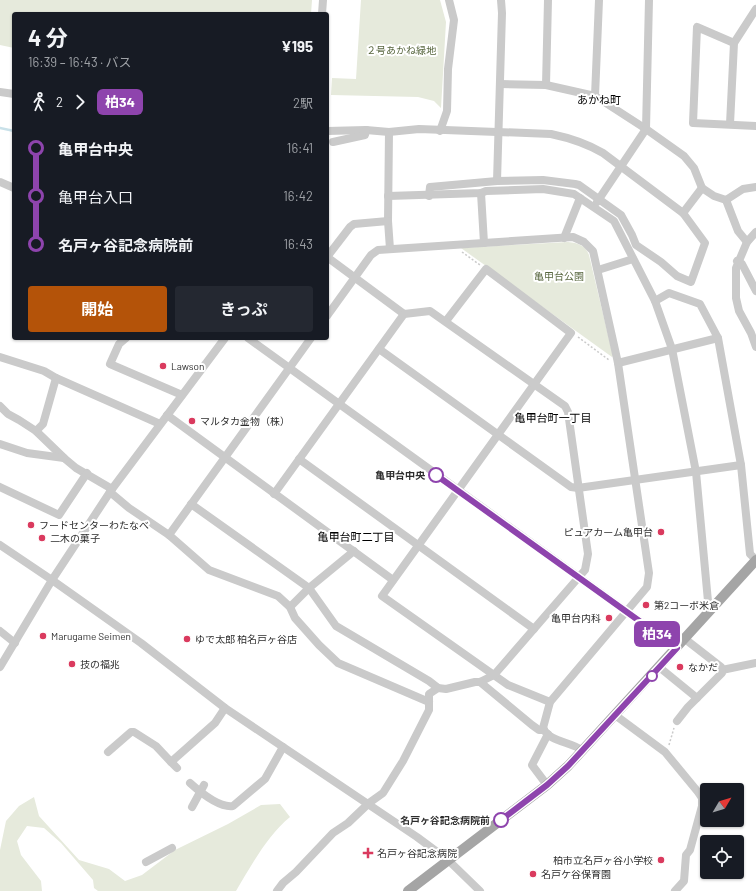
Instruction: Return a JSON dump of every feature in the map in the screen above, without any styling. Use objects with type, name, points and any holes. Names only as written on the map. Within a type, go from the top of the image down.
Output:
[{"type":"main road","points":[[408,891],[547,785],[583,751],[756,560]]},
{"type":"street","points":[[322,12],[323,0]]},
{"type":"street","points":[[440,131],[447,110],[448,69],[454,20],[449,0]]},
{"type":"street","points":[[498,181],[502,13],[501,0]]},
{"type":"street","points":[[546,85],[548,0]]},
{"type":"street","points":[[595,96],[599,0]]},
{"type":"street","points":[[593,207],[646,129],[649,0]]},
{"type":"street","points":[[730,124],[734,44],[756,9]]},
{"type":"street","points":[[734,44],[697,27],[693,123],[756,126]]},
{"type":"street","points":[[500,84],[546,85],[595,96],[684,156],[694,168],[702,188],[714,196],[726,200]]},
{"type":"street","points":[[0,92],[12,94]]},
{"type":"street","points":[[329,131],[366,130],[389,132],[419,129],[440,131],[551,134],[571,138],[590,146],[620,166],[683,213],[705,243],[691,282],[677,276],[661,262],[636,245],[622,215],[575,184],[543,180],[498,181],[430,187],[429,196]]},
{"type":"street","points":[[333,142],[366,135],[366,130]]},
{"type":"street","points":[[389,132],[388,221],[390,249]]},
{"type":"street","points":[[0,182],[12,187]]},
{"type":"street","points":[[726,200],[743,189],[756,187]]},
{"type":"street","points":[[683,213],[702,188]]},
{"type":"street","points":[[388,196],[481,194],[486,192],[543,189],[574,194],[614,221],[655,301],[672,349],[696,472],[709,612]]},
{"type":"street","points":[[481,194],[484,243]]},
{"type":"street","points":[[564,238],[580,198]]},
{"type":"street","points":[[726,200],[738,231],[747,242]]},
{"type":"street","points":[[329,254],[354,224],[388,221]]},
{"type":"street","points":[[756,232],[747,242],[737,261],[736,268],[736,298],[739,311],[751,333],[756,347]]},
{"type":"street","points":[[329,313],[371,255],[378,250],[572,237],[579,239],[593,251],[618,363],[649,573],[647,587],[550,702],[543,728],[546,732]]},
{"type":"street","points":[[191,504],[308,588],[336,626],[429,681],[438,688],[446,689],[480,682],[494,675],[585,570],[588,554],[568,412],[565,406],[430,311],[404,314],[329,258]]},
{"type":"street","points":[[598,270],[633,259]]},
{"type":"street","points":[[737,261],[742,264],[756,291]]},
{"type":"street","points":[[446,322],[486,269],[571,333],[382,596],[508,686],[550,702]]},
{"type":"street","points":[[655,301],[669,293],[700,304],[718,338],[741,465],[750,554],[756,560]]},
{"type":"street","points":[[274,494],[404,314]]},
{"type":"street","points":[[618,363],[718,338]]},
{"type":"street","points":[[124,340],[119,344],[110,364],[182,395]]},
{"type":"street","points":[[0,666],[52,580],[111,490],[223,340]]},
{"type":"street","points":[[251,340],[677,648]]},
{"type":"street","points":[[169,535],[310,340]]},
{"type":"street","points":[[379,349],[571,487],[578,488],[741,465]]},
{"type":"street","points":[[0,357],[44,371],[56,378],[160,424]]},
{"type":"street","points":[[36,431],[43,424],[56,378]]},
{"type":"street","points":[[0,406],[4,414],[36,431],[76,468],[87,473],[111,490],[129,508],[169,535],[209,570],[278,596],[290,608],[294,618],[338,663],[429,702]]},
{"type":"street","points":[[167,415],[393,580]]},
{"type":"street","points":[[0,444],[27,453],[64,458]]},
{"type":"street","points":[[299,459],[534,628]]},
{"type":"street","points":[[0,487],[59,515],[87,473]]},
{"type":"street","points":[[0,545],[141,643],[225,708],[417,837],[448,860],[480,891]]},
{"type":"street","points":[[290,608],[308,588],[354,551]]},
{"type":"street","points":[[0,631],[15,643]]},
{"type":"street","points":[[685,638],[722,670]]},
{"type":"street","points":[[722,670],[756,663]]},
{"type":"street","points":[[659,667],[697,698]]},
{"type":"street","points":[[677,721],[722,673],[722,670]]},
{"type":"street","points":[[480,682],[539,730],[546,732],[560,742],[578,747],[583,751]]},
{"type":"street","points":[[277,891],[283,883],[296,872],[333,833],[348,823],[383,793],[403,761],[429,710],[429,694],[438,688]]},
{"type":"street","points":[[171,762],[215,723],[225,708]]},
{"type":"street","points":[[616,715],[666,753],[702,798],[702,806],[690,850],[686,855],[684,881],[675,891]]},
{"type":"street","points":[[108,752],[131,732],[134,732],[156,746],[177,768]]},
{"type":"street","points":[[546,732],[532,765],[547,785]]},
{"type":"street","points":[[190,783],[203,789],[222,806],[233,806],[265,779],[283,747]]},
{"type":"street","points":[[192,807],[203,789]]},
{"type":"street","points":[[146,862],[172,848]]},
{"type":"path","points":[[452,245],[486,269]]},
{"type":"path","points":[[571,333],[611,361],[618,363]]},
{"type":"path","points":[[666,753],[677,721]]},
{"type":"green space","points":[[0,0],[312,0],[311,12],[12,12],[12,48],[0,45]]},
{"type":"green space","name":"２号あかね緑地","points":[[361,0],[440,0],[446,22],[441,108],[434,101],[418,97],[331,95],[332,78],[356,79]]},
{"type":"green space","name":"亀甲台公園","points":[[568,242],[581,245],[589,255],[612,357],[461,248]]},
{"type":"green space","points":[[34,797],[39,816],[79,860],[109,869],[125,881],[142,875],[175,850],[228,824],[261,805],[280,804],[290,817],[267,842],[236,891],[98,891],[94,888],[93,880],[61,843],[44,828],[27,826],[17,841],[21,855],[41,881],[42,891],[0,891],[0,850],[6,821],[19,806]]},
{"type":"waterway","points":[[0,128],[12,131]]},
{"type":"bus line","name":"柏34","points":[[436,475],[677,648],[568,766],[547,785],[501,820]]},
{"type":"place","name":"Lawson","points":[[163,366]]},
{"type":"place","name":"マルタカ金物（株）","points":[[192,421]]},
{"type":"place","name":"亀甲台中央","points":[[436,475]]},
{"type":"place","name":"フードセンターわたなべ","points":[[31,525]]},
{"type":"place","name":"ピュアカーム亀甲台","points":[[661,532]]},
{"type":"place","name":"二木の菓子","points":[[42,538]]},
{"type":"place","name":"第2コーポ米倉","points":[[646,605]]},
{"type":"place","name":"亀甲台内科","points":[[609,618]]},
{"type":"place","name":"Marugame Seimen","points":[[43,636]]},
{"type":"place","name":"ゆで太郎 柏名戸ヶ谷店","points":[[187,639]]},
{"type":"place","name":"技の福兆","points":[[72,664]]},
{"type":"place","name":"なかだ","points":[[680,667]]},
{"type":"place","name":"名戸ヶ谷記念病院前","points":[[501,820]]},
{"type":"place","name":"名戸ヶ谷記念病院","points":[[368,853]]},
{"type":"place","name":"柏市立名戸ヶ谷小学校","points":[[661,860]]},
{"type":"place","name":"名戸ケ谷保育園","points":[[533,874]]},
{"type":"district","name":"あかね町","points":[[599,99]]},
{"type":"district","name":"亀甲台町一丁目","points":[[553,417]]},
{"type":"district","name":"亀甲台町二丁目","points":[[356,536]]}]
